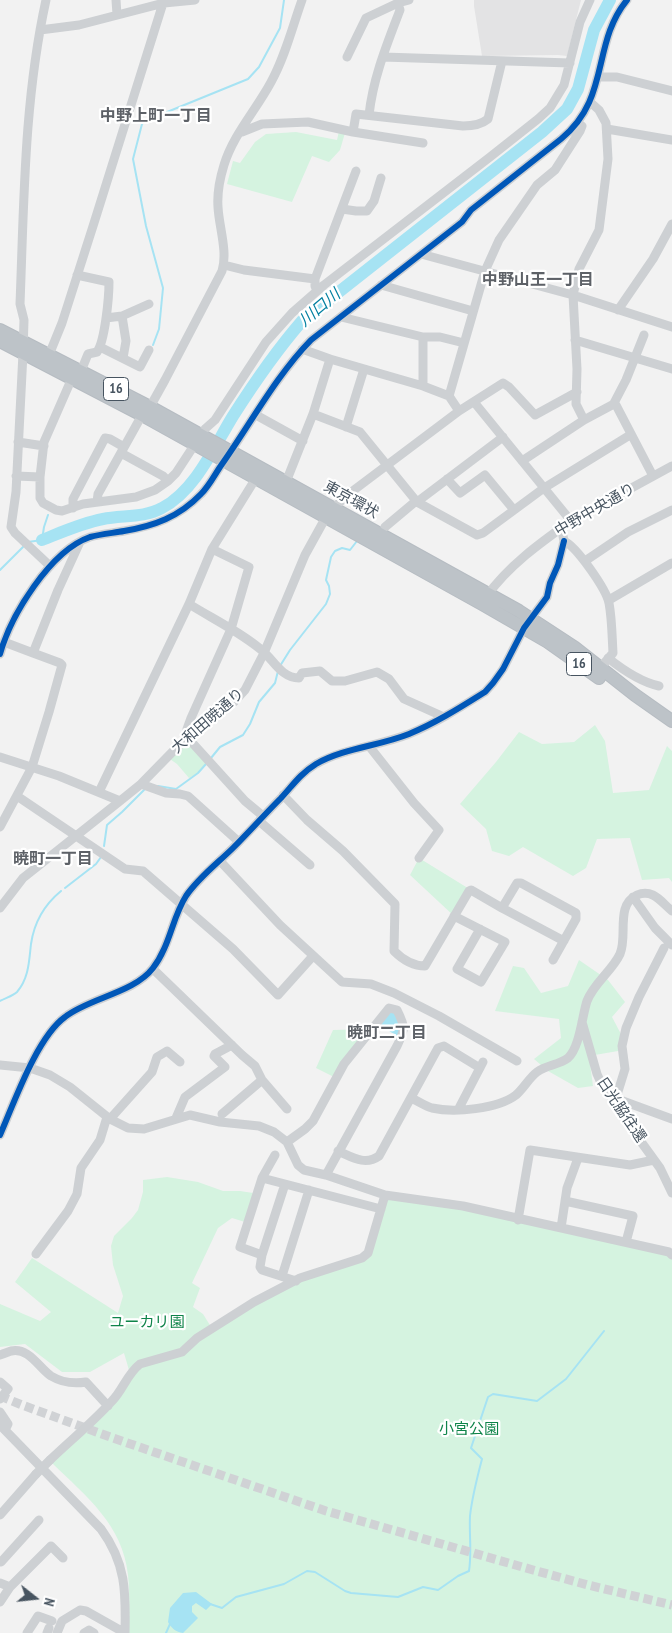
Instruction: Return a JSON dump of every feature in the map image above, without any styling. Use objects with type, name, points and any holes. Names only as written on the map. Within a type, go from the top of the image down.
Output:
[{"type":"highway","name":"東京環状","points":[[0,330],[20,346],[146,411],[227,456],[286,482],[330,513]]},
{"type":"highway","name":"東京環状","points":[[0,341],[49,355],[76,374]]},
{"type":"highway","name":"東京環状","points":[[227,456],[256,478],[330,513],[604,663],[646,704],[672,721]]},
{"type":"highway","name":"東京環状","points":[[528,623],[645,714],[672,731]]},
{"type":"street","points":[[46,0],[31,83],[27,123],[20,304],[24,320],[20,346],[18,442],[11,523],[12,530],[50,566]]},
{"type":"street","points":[[116,0],[117,15]]},
{"type":"street","points":[[40,30],[79,25],[164,1],[195,0]]},
{"type":"street","points":[[97,502],[98,494],[146,411],[224,266],[218,208],[219,189],[225,163],[240,132],[275,76],[302,0]]},
{"type":"street","points":[[347,57],[366,18],[409,0]]},
{"type":"street","points":[[77,275],[109,282],[106,318],[100,347],[97,352],[88,354],[76,374],[44,442],[40,498],[43,503],[59,511],[140,495],[155,490],[168,481],[201,441],[206,428],[215,420],[272,335],[292,313],[317,291],[550,108],[564,85],[580,22],[590,0]]},
{"type":"street","points":[[0,654],[19,610],[60,555],[80,542],[102,535],[147,527],[175,516],[201,494],[290,364],[318,333],[462,222],[471,210],[562,139],[578,123],[590,102],[609,32],[618,12],[627,0]]},
{"type":"street","points":[[49,355],[77,275],[164,1]]},
{"type":"street","points":[[369,115],[374,85],[400,10],[398,3]]},
{"type":"street","points":[[382,58],[570,63]]},
{"type":"street","points":[[353,132],[356,114],[463,126],[483,122],[488,119],[502,61]]},
{"type":"street","points":[[598,77],[617,77],[672,91]]},
{"type":"street","points":[[584,420],[576,404],[573,295],[579,269],[599,230],[608,159],[607,129],[603,116],[596,106],[590,102]]},
{"type":"street","points":[[240,132],[262,124],[308,122],[353,132],[423,143]]},
{"type":"street","points":[[449,396],[484,271],[505,232],[537,185],[555,170],[580,131],[582,126],[578,123]]},
{"type":"street","points":[[607,129],[672,140]]},
{"type":"street","points":[[317,291],[315,279],[356,171]]},
{"type":"street","points":[[342,209],[367,211],[374,201],[381,178]]},
{"type":"street","points":[[618,310],[653,259],[672,224]]},
{"type":"street","points":[[421,254],[573,295],[672,327]]},
{"type":"street","points":[[224,266],[315,279]]},
{"type":"street","points":[[381,285],[473,311]]},
{"type":"street","points":[[106,318],[122,316],[149,304]]},
{"type":"street","points":[[122,316],[126,341],[123,358]]},
{"type":"street","points":[[341,317],[423,337],[440,337],[464,343]]},
{"type":"street","points":[[522,460],[584,420],[613,405],[626,380],[644,334]]},
{"type":"street","points":[[423,337],[423,386]]},
{"type":"street","points":[[575,340],[672,369]]},
{"type":"street","points":[[100,347],[140,367],[148,350]]},
{"type":"street","points":[[302,349],[423,386],[449,396],[459,411]]},
{"type":"street","points":[[286,482],[313,414],[330,359]]},
{"type":"street","points":[[346,427],[364,369]]},
{"type":"street","points":[[330,513],[346,496],[459,411],[503,383],[535,415],[577,392]]},
{"type":"street","points":[[474,402],[571,521]]},
{"type":"street","points":[[613,405],[616,405],[653,476]]},
{"type":"street","points":[[313,414],[360,432],[416,501],[477,535],[483,533],[544,488],[630,435]]},
{"type":"street","points":[[256,415],[303,441]]},
{"type":"street","points":[[385,527],[416,501],[503,437]]},
{"type":"street","points":[[73,508],[73,499],[105,438],[168,481]]},
{"type":"street","points":[[18,442],[44,446]]},
{"type":"street","name":"中野中央通り","points":[[485,599],[497,584],[533,548],[558,530],[672,466]]},
{"type":"street","points":[[447,479],[460,493],[484,475],[514,510]]},
{"type":"street","points":[[16,476],[40,477]]},
{"type":"street","points":[[99,792],[189,604],[212,549],[256,478]]},
{"type":"street","points":[[585,561],[628,532],[672,510]]},
{"type":"street","name":"大和田暁通り","points":[[0,908],[23,878],[120,801],[145,786],[187,737],[234,702],[245,690],[264,652],[305,556],[330,513]]},
{"type":"street","points":[[0,1135],[30,1068],[54,1027],[65,1016],[126,988],[153,968],[163,950],[186,896],[198,881],[261,819],[296,778],[328,758],[409,734],[444,717],[490,687],[509,659],[528,623],[547,597],[550,583],[558,566],[564,541],[564,537],[558,530]]},
{"type":"street","points":[[564,541],[570,544],[585,561],[609,600],[613,653],[604,663],[660,686]]},
{"type":"street","points":[[33,653],[58,590],[80,542]]},
{"type":"street","points":[[212,549],[249,567],[230,629],[191,718],[187,729],[187,737],[261,819],[310,865]]},
{"type":"street","points":[[609,600],[672,563]]},
{"type":"street","points":[[189,604],[264,652],[280,671],[295,678],[299,678],[302,673],[317,671],[324,673],[332,681],[345,681],[377,672],[389,679],[404,699],[444,717]]},
{"type":"street","points":[[0,827],[32,767],[62,666],[60,663],[4,642]]},
{"type":"street","points":[[370,746],[414,803],[439,830],[419,858]]},
{"type":"street","points":[[0,757],[59,776],[120,801]]},
{"type":"street","points":[[145,786],[166,793],[188,796],[239,842]]},
{"type":"street","points":[[283,795],[307,820],[343,851],[395,904],[394,951],[402,959],[421,967],[425,966],[468,891],[471,890],[564,941]]},
{"type":"street","points":[[17,796],[125,869],[143,871],[233,949],[278,995],[313,956]]},
{"type":"street","points":[[220,861],[280,925],[342,982],[371,984],[394,993],[439,1016],[517,1061]]},
{"type":"street","points":[[502,908],[518,884],[521,883],[576,913],[576,919],[553,960]]},
{"type":"street","points":[[411,1098],[429,1108],[458,1110],[499,1104],[517,1094],[535,1071],[568,1058],[573,1051],[581,1016],[588,999],[621,951],[626,906],[633,897],[645,893],[658,897],[672,911]]},
{"type":"street","points":[[633,897],[668,947],[639,996],[626,1028],[622,1046],[625,1069],[614,1098],[672,1119]]},
{"type":"street","points":[[454,916],[480,929],[505,942],[481,982],[456,969],[480,929]]},
{"type":"street","points":[[153,968],[255,1066],[262,1080],[287,1109]]},
{"type":"street","points":[[286,1142],[313,1121],[344,1064],[389,1008],[398,1010],[404,1030],[326,1175]]},
{"type":"street","name":"日光脇往還","points":[[581,1016],[597,1074],[602,1085],[614,1098],[626,1121],[660,1168],[672,1194]]},
{"type":"street","points":[[176,1118],[185,1097],[225,1067],[214,1056],[215,1054],[232,1045]]},
{"type":"street","points":[[338,1151],[364,1161],[370,1161],[379,1156],[438,1048],[444,1046],[482,1065],[458,1110]]},
{"type":"street","points":[[36,1254],[73,1202],[77,1194],[81,1168],[100,1140],[109,1118],[152,1072],[157,1057],[167,1051],[180,1062]]},
{"type":"street","points":[[0,1066],[30,1068],[50,1075],[70,1087],[109,1118],[128,1128],[144,1129],[190,1115],[220,1122],[260,1126],[274,1132],[286,1142],[298,1165],[304,1170],[326,1175],[385,1195],[463,1206],[518,1220],[669,1252],[672,1255]]},
{"type":"street","points":[[222,1114],[262,1080]]},
{"type":"street","points":[[518,1220],[530,1150],[630,1165],[654,1160]]},
{"type":"street","points":[[262,1255],[240,1246],[262,1178],[275,1155]]},
{"type":"street","points":[[561,1228],[568,1188],[578,1158]]},
{"type":"street","points":[[660,1168],[672,1170]]},
{"type":"street","points":[[262,1178],[381,1209]]},
{"type":"street","points":[[285,1184],[262,1255],[260,1267],[262,1270],[296,1281]]},
{"type":"street","points":[[282,1276],[309,1190]]},
{"type":"street","points":[[0,1515],[36,1474],[108,1406],[134,1368],[140,1364],[182,1352],[196,1338],[254,1302],[296,1281],[362,1258],[368,1253],[385,1195]]},
{"type":"street","points":[[565,1201],[633,1216],[626,1242]]},
{"type":"street","points":[[0,1355],[12,1351],[24,1353],[37,1362],[51,1376],[71,1383],[86,1382],[108,1406]]},
{"type":"street","points":[[0,1382],[8,1389],[0,1399]]},
{"type":"street","points":[[0,1412],[8,1424],[2,1428],[101,1528],[119,1561],[124,1578],[126,1600],[125,1633],[93,1614],[80,1610],[51,1629],[38,1616],[27,1633]]},
{"type":"street","points":[[3,1563],[38,1519]]},
{"type":"street","points":[[0,1602],[10,1587],[51,1546],[63,1558]]},
{"type":"street","points":[[0,1583],[10,1587]]},
{"type":"street","points":[[84,1633],[89,1630],[94,1633]]},
{"type":"shaded area","points":[[474,0],[581,0],[567,56],[482,56]]},
{"type":"green space","points":[[339,131],[345,133],[340,150],[329,162],[312,156],[292,202],[227,184],[233,161],[240,163],[255,142],[266,134],[296,132],[337,140]]},
{"type":"green space","points":[[595,725],[605,741],[613,793],[649,790],[667,746],[672,751],[672,882],[669,878],[642,880],[630,838],[597,839],[586,868],[573,876],[523,847],[509,856],[492,851],[486,829],[460,804],[519,732],[542,744],[574,742]]},
{"type":"green space","points":[[187,737],[208,761],[198,773],[189,778],[177,764],[167,757]]},
{"type":"green space","points":[[419,858],[471,890],[454,916],[410,875]]},
{"type":"green space","points":[[579,960],[608,980],[625,1002],[612,1017],[622,1036],[618,1051],[589,1056],[593,1086],[578,1088],[548,1071],[534,1059],[561,1038],[559,1019],[495,1011],[513,966],[524,968],[541,993],[568,986]]},
{"type":"green space","points":[[373,1029],[336,1078],[316,1068],[333,1030]]},
{"type":"green space","name":"小宮公園","points":[[167,1177],[198,1182],[223,1191],[253,1193],[245,1222],[232,1218],[218,1228],[192,1283],[200,1288],[193,1307],[203,1314],[213,1330],[270,1294],[362,1258],[385,1195],[442,1203],[672,1255],[672,1633],[129,1633],[128,1575],[125,1557],[119,1541],[111,1526],[90,1500],[52,1463],[131,1377],[124,1353],[90,1372],[62,1372],[25,1344],[0,1347],[0,1304],[40,1321],[51,1312],[15,1282],[32,1258],[118,1313],[123,1296],[113,1265],[111,1246],[114,1236],[138,1210],[143,1192],[143,1180]]},
{"type":"water","points":[[389,1008],[397,1010],[401,1038],[377,1024]]},
{"type":"water","points":[[196,1592],[212,1604],[206,1610],[196,1603],[192,1606],[192,1612],[198,1618],[183,1633],[176,1631],[168,1622],[170,1608],[183,1593]]},
{"type":"waterway","points":[[153,345],[159,329],[163,288],[146,226],[133,159],[142,124],[145,121],[248,79],[259,67],[280,28],[284,0]]},
{"type":"waterway","name":"川口川","points":[[42,540],[95,521],[155,511],[174,500],[184,491],[203,467],[257,379],[302,321],[542,132],[567,109],[578,89],[594,30],[610,0]]},
{"type":"waterway","points":[[28,542],[42,540],[48,515]]},
{"type":"waterway","points":[[280,666],[290,650],[326,604],[330,594],[326,580],[331,557],[335,551],[342,548],[350,550],[357,541]]},
{"type":"waterway","name":"川口川","points":[[0,570],[25,545]]},
{"type":"waterway","points":[[211,758],[220,747],[243,735],[259,702],[275,683],[278,671]]},
{"type":"waterway","points":[[158,786],[176,789],[198,773],[206,764]]},
{"type":"waterway","points":[[104,846],[107,825],[146,788]]},
{"type":"waterway","points":[[65,888],[96,864],[101,857]]},
{"type":"waterway","points":[[0,1001],[17,992],[21,987],[28,969],[32,936],[37,922],[45,908],[61,891]]},
{"type":"waterway","points":[[210,1604],[222,1608],[236,1597],[284,1584],[307,1571],[315,1572],[351,1593],[398,1597],[423,1587],[438,1590],[469,1571],[470,1516],[482,1459],[471,1448],[488,1397],[493,1394],[537,1401],[566,1379],[604,1331]]},
{"type":"waterway","points":[[166,1633],[170,1624]]},
{"type":"tunnel","points":[[0,1396],[113,1438],[326,1511],[588,1585],[672,1605]]},
{"type":"cycle path","points":[[0,654],[13,621],[34,586],[61,556],[75,544],[90,537],[135,529],[156,523],[184,509],[193,502],[209,484],[286,370],[311,340],[462,222],[471,210],[561,139],[577,123],[594,89],[616,17],[627,0]]},
{"type":"cycle path","points":[[0,1135],[27,1072],[45,1039],[55,1026],[75,1010],[135,984],[145,977],[159,959],[177,913],[191,889],[240,841],[301,776],[316,764],[338,754],[398,738],[419,730],[485,692],[503,669],[524,628],[547,597],[564,541]]},
{"type":"district","name":"中野上町一丁目","points":[[156,116]]},
{"type":"district","name":"中野山王一丁目","points":[[538,280]]},
{"type":"district","name":"暁町一丁目","points":[[53,859]]},
{"type":"district","name":"暁町二丁目","points":[[387,1033]]},
{"type":"park label","name":"ユーカリ園","points":[[147,1323]]}]
